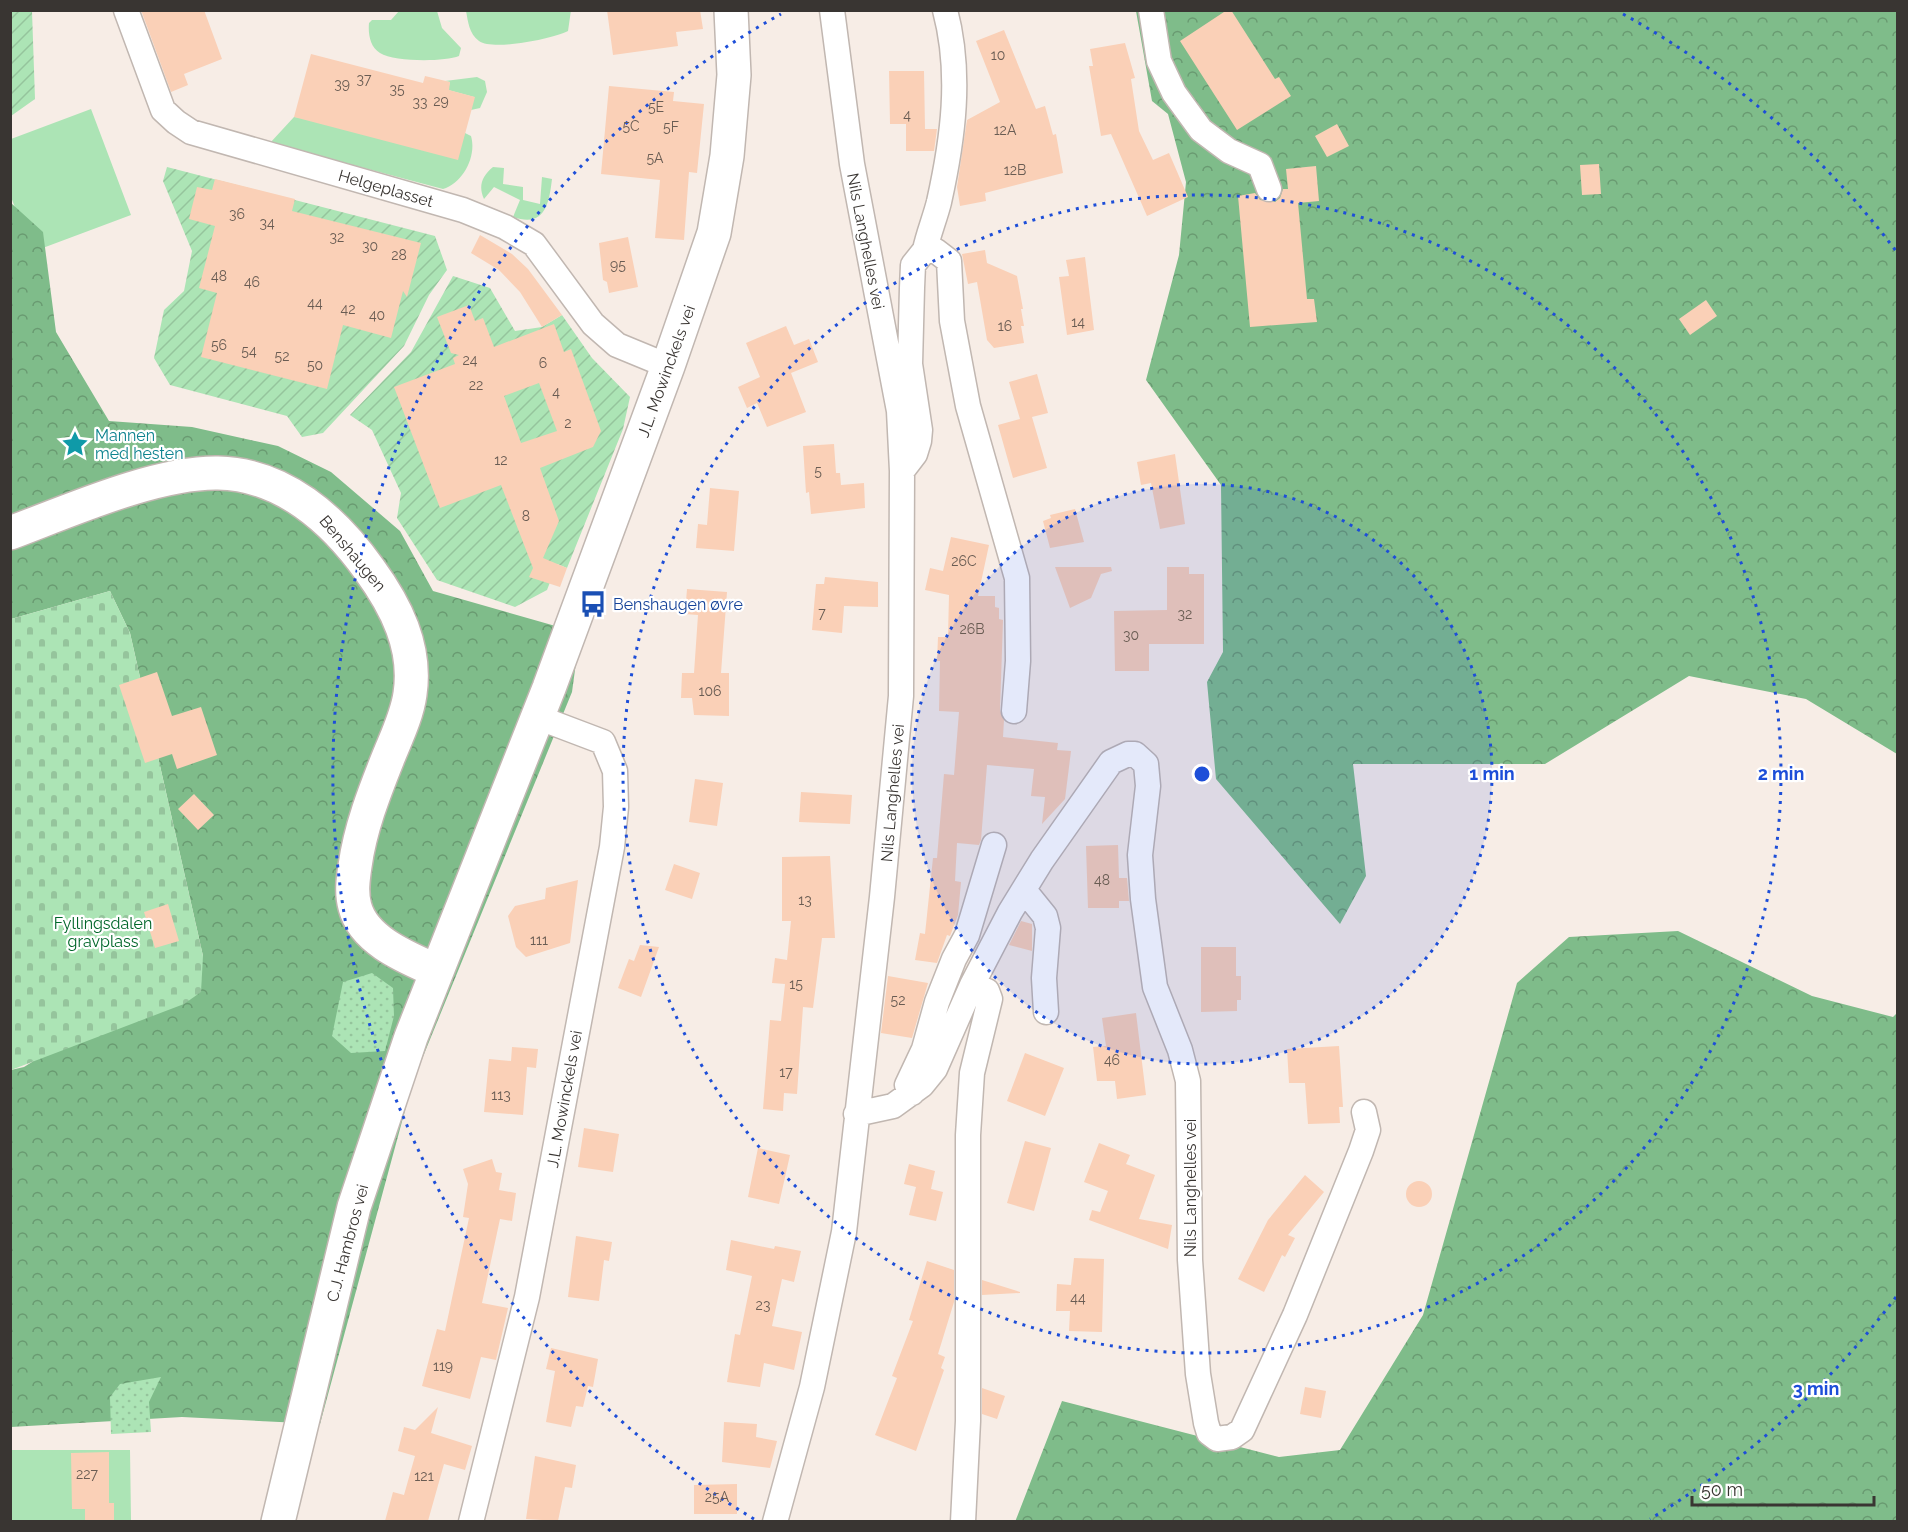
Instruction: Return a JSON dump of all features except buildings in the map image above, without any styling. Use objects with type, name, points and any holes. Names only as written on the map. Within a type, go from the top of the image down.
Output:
[{"type":"main road","name":"J.L. Mowinckels vei","points":[[437,971],[537,717],[694,294],[716,222],[727,156],[734,75],[731,10]]},
{"type":"main road","name":"Benshaugen","points":[[10,533],[139,488],[184,476],[219,473],[274,486],[316,509],[341,534],[391,600],[403,628],[412,678],[410,698],[401,726],[372,797],[357,848],[353,885],[355,907],[364,928],[403,955],[437,971]]},
{"type":"main road","name":"C.J. Hambros vei","points":[[278,1521],[354,1206],[411,1037],[437,971]]},
{"type":"street","name":"Helgeplasset","points":[[126,10],[163,110],[191,132],[463,210],[506,227],[534,244],[593,324],[612,340],[668,366]]},
{"type":"street","name":"Nils Langhelles vei","points":[[775,1521],[812,1387],[844,1232],[882,897],[901,696],[902,471],[898,411],[852,164],[832,10]]},
{"type":"street","name":"Nils Langhelles vei","points":[[902,471],[915,454],[920,430],[910,364],[913,265],[925,250],[939,201],[953,133],[954,74],[950,30],[945,10]]},
{"type":"street","points":[[1151,10],[1159,61],[1174,93],[1201,130],[1229,151],[1260,165],[1269,189]]},
{"type":"street","points":[[925,250],[936,251],[949,261],[952,321],[968,406],[1017,578],[1018,661],[1014,711]]},
{"type":"street","name":"J.L. Mowinckels vei","points":[[471,1521],[527,1297],[612,847],[616,807],[615,771],[603,742],[537,717]]},
{"type":"street","name":"Nils Langhelles vei","points":[[856,1114],[882,1110],[912,1093],[935,1069],[972,985],[1024,890],[1111,762],[1128,754],[1141,757],[1146,764],[1148,786],[1140,855],[1146,920],[1155,987],[1180,1050],[1188,1081],[1190,1260],[1198,1374],[1206,1423],[1209,1432],[1217,1439],[1232,1437],[1242,1430],[1295,1316],[1361,1151],[1368,1130],[1364,1112]]},
{"type":"street","points":[[912,1093],[907,1085],[924,1049],[937,1002],[954,959],[967,935],[994,845]]},
{"type":"street","points":[[1024,890],[1045,916],[1048,928],[1044,978],[1046,1012]]},
{"type":"street","points":[[963,1521],[968,1421],[968,1135],[972,1073],[990,999],[987,992],[972,985]]},
{"type":"green space","points":[[11,10],[32,11],[35,99],[11,116]]},
{"type":"green space","points":[[571,10],[568,31],[536,40],[497,45],[486,44],[473,35],[466,11]]},
{"type":"green space","points":[[399,11],[437,11],[442,28],[461,48],[459,56],[419,60],[396,58],[380,53],[370,40],[369,23],[372,20],[391,20]]},
{"type":"green space","points":[[1136,11],[1897,11],[1897,754],[1806,699],[1689,676],[1545,764],[1353,764],[1366,876],[1340,924],[1216,779],[1207,682],[1223,652],[1221,485],[1146,380],[1179,255],[1186,182],[1168,114],[1152,101]]},
{"type":"green space","points":[[477,77],[485,81],[487,92],[480,108],[471,110],[474,97],[448,90],[450,82],[445,81]]},
{"type":"green space","points":[[91,109],[131,215],[32,252],[11,197],[11,139]]},
{"type":"green space","points":[[294,117],[465,133],[471,136],[472,152],[462,175],[457,181],[443,189],[270,143]]},
{"type":"green space","points":[[167,167],[435,236],[447,270],[429,295],[404,346],[323,433],[302,437],[287,416],[170,385],[154,358],[164,310],[184,291],[192,251],[163,181]]},
{"type":"green space","points":[[493,167],[504,168],[503,184],[523,187],[523,200],[540,204],[542,177],[552,179],[547,205],[543,212],[532,219],[524,220],[513,217],[520,200],[494,187],[484,199],[481,190],[482,182]]},
{"type":"green space","points":[[11,203],[43,232],[56,332],[109,421],[192,427],[278,446],[331,472],[400,531],[433,591],[580,633],[572,692],[413,1081],[320,1424],[182,1417],[11,1427],[11,1070],[24,1067],[203,956],[130,633],[110,591],[11,619]]},
{"type":"green space","points":[[453,276],[490,288],[515,331],[542,327],[562,315],[592,358],[630,397],[623,429],[567,568],[557,564],[547,590],[515,607],[437,580],[397,518],[401,493],[372,430],[350,415],[411,352]]},
{"type":"green space","name":"Fyllingsdalen gravplass","points":[[110,591],[130,633],[203,956],[201,992],[184,1004],[11,1070],[11,619]]},
{"type":"green space","points":[[1678,931],[1812,996],[1893,1017],[1897,1013],[1897,1521],[1015,1522],[1062,1401],[1279,1457],[1340,1450],[1423,1315],[1517,983],[1569,937]]},
{"type":"green space","points":[[372,973],[393,988],[394,1016],[385,1051],[351,1053],[332,1036],[343,982]]},
{"type":"green space","points":[[161,1377],[149,1402],[151,1432],[111,1434],[110,1397],[120,1384]]},
{"type":"green space","points":[[11,1450],[130,1450],[131,1521],[11,1522]]},
{"type":"place","name":"Mannen med hesten","points":[[75,444]]},
{"type":"place","name":"Benshaugen øvre","points":[[593,604]]}]
